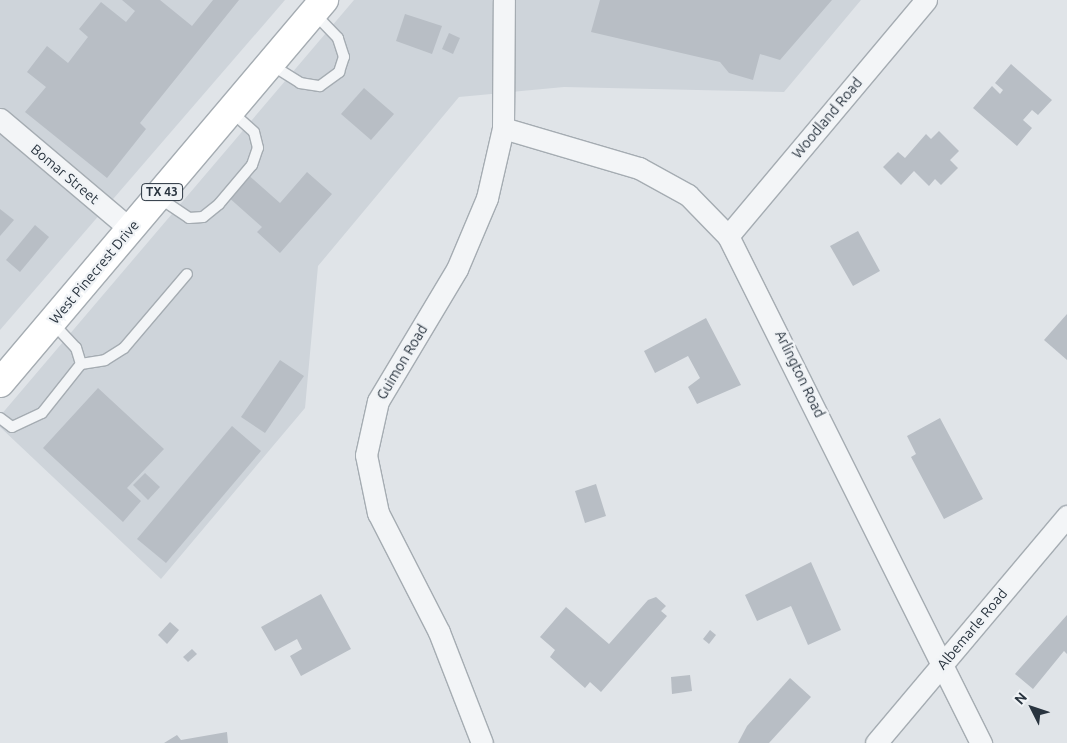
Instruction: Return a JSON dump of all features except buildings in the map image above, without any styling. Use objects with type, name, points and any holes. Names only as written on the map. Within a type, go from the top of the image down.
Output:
[{"type":"main road","name":"West Pinecrest Drive","points":[[0,383],[319,6]]},
{"type":"street","name":"Guimon Road","points":[[482,743],[439,632],[378,513],[366,455],[378,401],[439,302],[473,234],[497,163],[503,128],[504,0]]},
{"type":"street","name":"Woodland Road","points":[[728,236],[926,0]]},
{"type":"street","name":"Bomar Street","points":[[0,119],[130,229]]},
{"type":"street","name":"Arlington Road","points":[[503,128],[639,168],[688,195],[728,236],[944,663],[981,743]]},
{"type":"street","name":"Albemarle Road","points":[[876,743],[1067,516]]},
{"type":"lane","points":[[270,64],[300,83],[320,86],[339,72],[344,57],[338,38],[319,6]]},
{"type":"lane","points":[[158,196],[190,218],[203,217],[247,171],[258,148],[254,132],[230,110]]},
{"type":"lane","points":[[0,418],[12,427],[42,414],[81,364],[105,360],[124,348],[187,274]]},
{"type":"lane","points":[[52,322],[76,348],[81,364]]},
{"type":"shaded area","points":[[0,0],[285,0],[0,330]]},
{"type":"shaded area","points":[[354,0],[861,0],[784,92],[564,87],[459,97],[318,266],[305,408],[161,579],[0,427],[0,416]]}]
